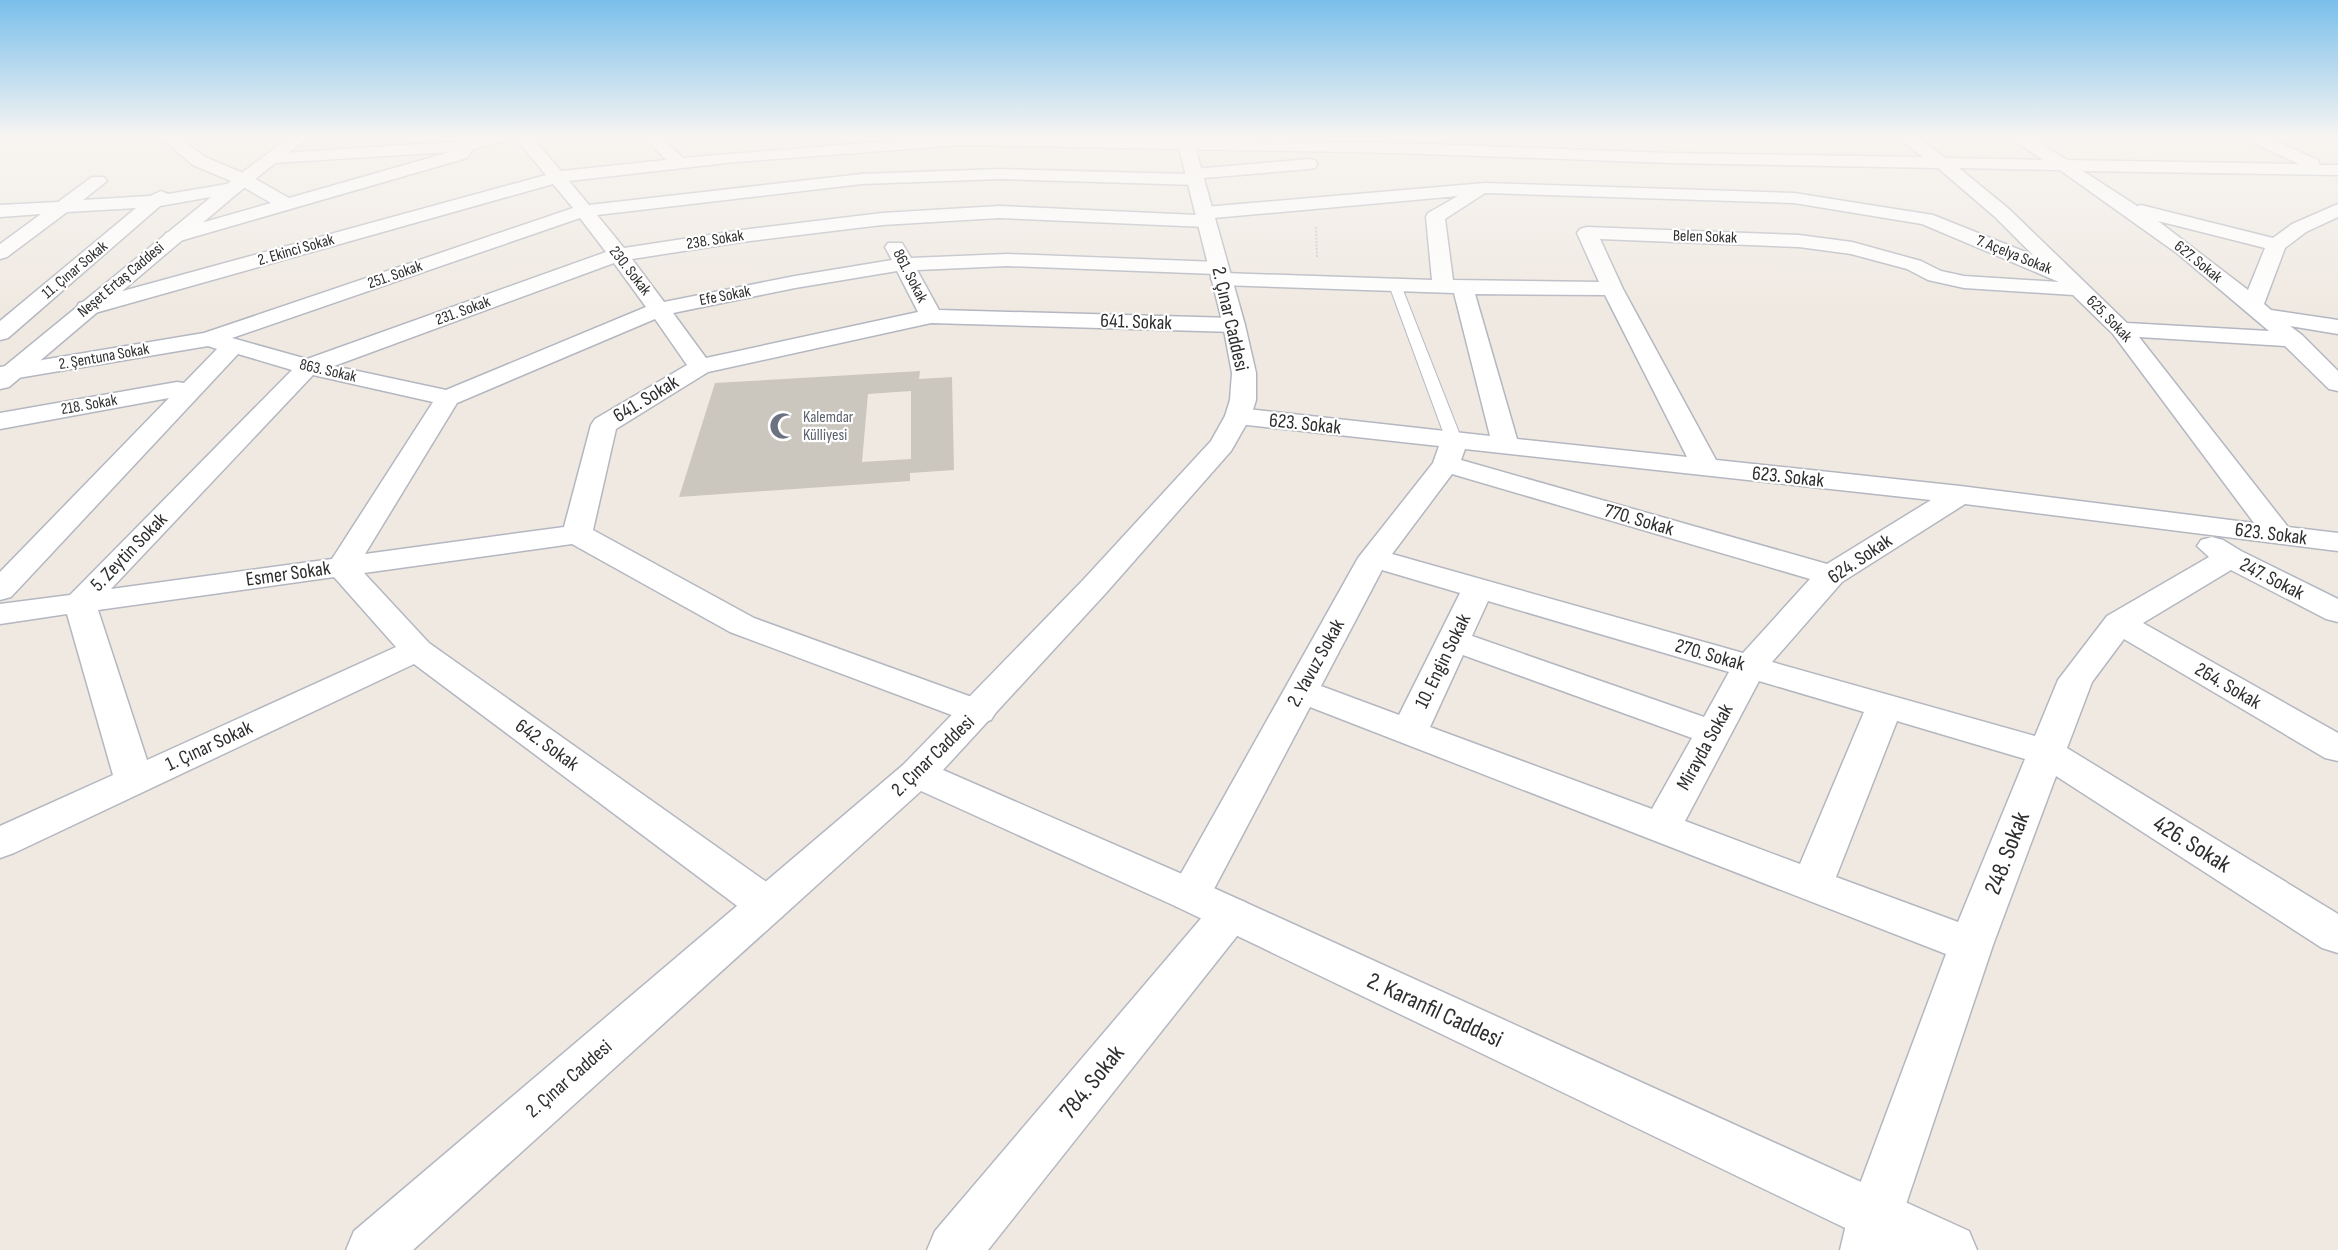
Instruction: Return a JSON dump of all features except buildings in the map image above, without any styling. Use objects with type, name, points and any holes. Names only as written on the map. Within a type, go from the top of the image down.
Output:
[{"type":"street","points":[[0,253],[80,194]]},
{"type":"street","name":"11. Çınar Sokak","points":[[0,333],[158,201],[162,194]]},
{"type":"street","points":[[0,211],[158,201],[189,194]]},
{"type":"street","name":"Neşet Ertaş Caddesi","points":[[4,376],[225,194]]},
{"type":"street","points":[[263,194],[288,205]]},
{"type":"street","points":[[173,237],[326,194]]},
{"type":"street","name":"2. Ekinci Sokak","points":[[87,309],[495,194]]},
{"type":"street","name":"230. Sokak","points":[[570,194],[660,309],[700,367]]},
{"type":"street","name":"251. Sokak","points":[[221,343],[583,211],[728,194]]},
{"type":"street","name":"861. Sokak","points":[[870,194],[931,316]]},
{"type":"street","name":"238. Sokak","points":[[618,255],[742,236],[882,219],[999,212],[1101,194]]},
{"type":"street","name":"2. Çınar Caddesi","points":[[374,1250],[917,774],[978,712],[1222,445],[1238,416],[1243,400],[1244,373],[1234,325],[1199,194]]},
{"type":"street","name":"7. Açelya Sokak","points":[[1265,194],[1306,204],[1422,194]]},
{"type":"street","points":[[1426,194],[1435,217],[1453,287],[1506,445]]},
{"type":"street","points":[[1435,217],[1474,194]]},
{"type":"street","name":"7. Açelya Sokak","points":[[1693,194],[1794,198],[1926,219],[2072,282]]},
{"type":"street","name":"625. Sokak","points":[[1980,194],[2002,213],[2121,329],[2279,535]]},
{"type":"street","name":"627. Sokak","points":[[2110,194],[2130,208],[2294,340],[2338,384]]},
{"type":"street","points":[[1717,195],[1735,224]]},
{"type":"street","points":[[2130,208],[2149,198]]},
{"type":"street","points":[[2130,208],[2276,245]]},
{"type":"street","points":[[2338,210],[2299,228],[2276,245],[2259,311],[2338,327]]},
{"type":"street","name":"Belen Sokak","points":[[1707,469],[1612,289],[1587,233],[1735,224],[1799,241],[1852,248],[1914,265],[1935,276],[1964,282],[2072,282]]},
{"type":"street","points":[[2299,228],[2328,234]]},
{"type":"street","name":"231. Sokak","points":[[308,367],[618,255]]},
{"type":"street","name":"Efe Sokak","points":[[448,398],[559,349],[660,309],[795,282],[903,264],[1007,260],[1219,273]]},
{"type":"street","points":[[1219,273],[1318,282],[1612,289]]},
{"type":"street","name":"641. Sokak","points":[[577,534],[604,425],[700,367],[931,316],[1234,325]]},
{"type":"street","points":[[2121,329],[2294,340]]},
{"type":"street","points":[[0,590],[178,397],[221,343]]},
{"type":"street","name":"2. Şentuna Sokak","points":[[4,376],[177,345],[221,343]]},
{"type":"street","name":"863. Sokak","points":[[221,343],[308,367],[448,398]]},
{"type":"street","points":[[177,345],[178,397]]},
{"type":"street","name":"5. Zeytin Sokak","points":[[134,780],[80,603],[308,367]]},
{"type":"street","name":"218. Sokak","points":[[0,421],[178,397]]},
{"type":"street","points":[[342,567],[448,398]]},
{"type":"street","name":"623. Sokak","points":[[1238,416],[1450,452],[1506,445],[1707,469],[1960,495],[2338,542]]},
{"type":"street","name":"2. Yavuz Sokak","points":[[1210,904],[1300,691],[1373,558],[1450,452]]},
{"type":"street","name":"770. Sokak","points":[[1450,452],[1831,575]]},
{"type":"street","name":"624. Sokak","points":[[1750,666],[1831,575],[1960,495]]},
{"type":"street","name":"247. Sokak","points":[[2177,523],[2230,558],[2338,612]]},
{"type":"street","points":[[577,534],[742,626],[978,712]]},
{"type":"street","name":"Esmer Sokak","points":[[0,614],[577,534]]},
{"type":"street","name":"270. Sokak","points":[[1373,558],[2046,752]]},
{"type":"street","name":"248. Sokak","points":[[1871,1233],[1971,945],[2075,680],[2119,623],[2230,558]]},
{"type":"street","name":"642. Sokak","points":[[342,567],[417,650],[767,905]]},
{"type":"street","name":"10. Engin Sokak","points":[[1409,733],[1478,589]]},
{"type":"street","name":"264. Sokak","points":[[2119,623],[2338,749]]},
{"type":"street","points":[[1453,640],[1713,733]]},
{"type":"street","name":"1. Çınar Sokak","points":[[0,843],[417,650]]},
{"type":"street","name":"Mirayda Sokak","points":[[1661,828],[1750,666]]},
{"type":"street","points":[[1300,691],[1971,945]]},
{"type":"street","points":[[1812,886],[1885,705]]},
{"type":"street","name":"426. Sokak","points":[[2046,752],[2338,936]]},
{"type":"street","name":"2. Karanfil Caddesi","points":[[917,774],[1210,904],[1871,1233],[1950,1250]]},
{"type":"street","name":"784. Sokak","points":[[954,1250],[1210,904]]},
{"type":"lane","points":[[1395,285],[1450,452]]},
{"type":"path","points":[[1306,204],[1316,227],[1318,282]]},
{"type":"place","name":"Kalemdar Külliyesi","points":[[783,426]]}]
